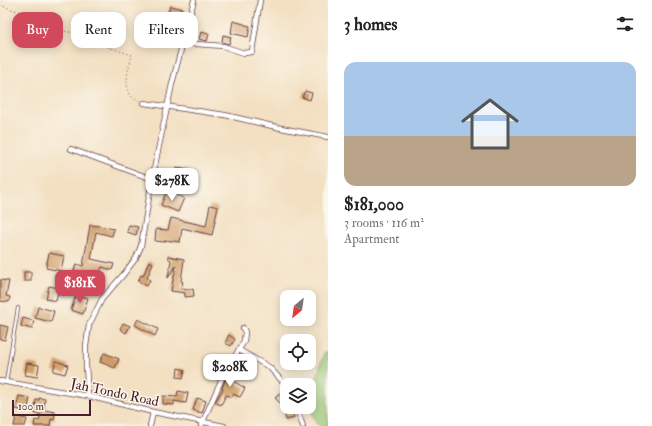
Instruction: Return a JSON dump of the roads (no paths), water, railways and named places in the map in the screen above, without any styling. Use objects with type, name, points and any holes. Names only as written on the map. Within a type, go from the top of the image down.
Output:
[{"type":"street","points":[[191,12],[194,0]]},
{"type":"street","points":[[198,44],[223,46],[244,53],[252,52],[260,0]]},
{"type":"street","points":[[88,396],[86,346],[89,325],[102,299],[136,258],[141,246],[152,179],[172,84],[182,48]]},
{"type":"street","points":[[144,103],[225,116],[328,137]]},
{"type":"street","points":[[71,149],[152,179]]},
{"type":"street","points":[[201,424],[223,376],[244,341],[244,328]]},
{"type":"street","points":[[239,350],[269,367],[280,379]]},
{"type":"street","name":"Jah Tondo Road","points":[[0,381],[88,396],[201,424],[224,426]]},
{"type":"street","points":[[150,426],[153,412]]},
{"type":"street","points":[[299,414],[303,426]]},
{"type":"lane","points":[[6,382],[18,308]]}]
